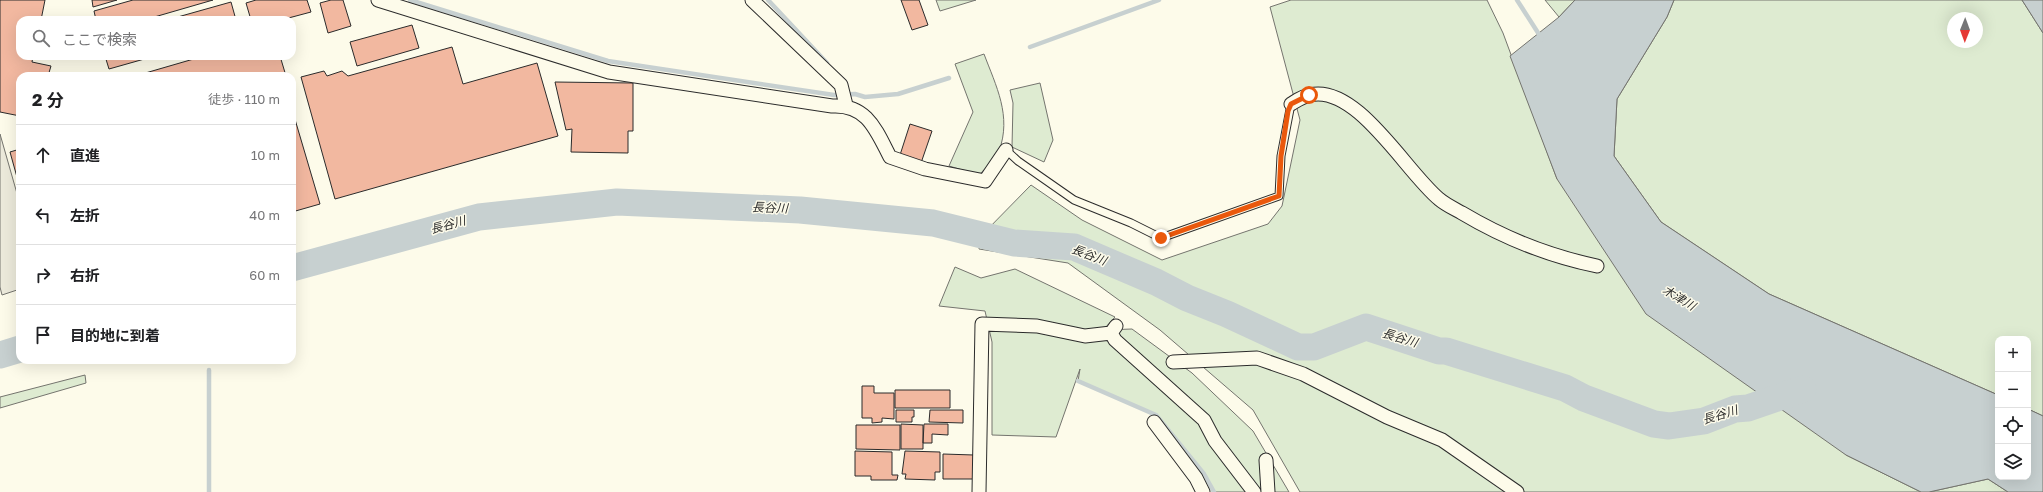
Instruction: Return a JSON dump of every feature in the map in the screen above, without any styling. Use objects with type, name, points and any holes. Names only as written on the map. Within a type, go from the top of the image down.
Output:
[{"type":"street","points":[[378,0],[609,72],[832,106],[846,105],[872,121],[890,156],[925,169],[985,181],[1006,150]]},
{"type":"street","points":[[752,0],[841,85],[846,105]]},
{"type":"street","points":[[1291,104],[1309,95],[1328,95],[1346,101],[1379,131],[1410,169],[1439,199],[1475,220],[1534,249],[1597,266]]},
{"type":"street","points":[[979,492],[982,324],[1037,326],[1085,336],[1114,330],[1115,340],[1204,420],[1215,441],[1254,492]]},
{"type":"street","points":[[1173,362],[1257,358],[1304,374],[1387,417],[1442,440],[1517,492]]},
{"type":"street","points":[[1154,422],[1196,478],[1203,492]]},
{"type":"street","points":[[1266,460],[1268,492]]},
{"type":"lane","points":[[1006,150],[1018,161],[1074,200],[1131,223],[1161,238],[1279,196],[1281,156],[1291,104]]},
{"type":"green space","points":[[936,0],[976,0],[940,11]]},
{"type":"green space","points":[[1291,0],[1487,0],[1503,33],[1557,179],[1846,455],[1921,492],[1300,492],[1253,410],[1160,330],[1068,263],[979,249],[980,237],[1031,185],[1082,220],[1162,260],[1268,224],[1282,206],[1300,120],[1270,7]]},
{"type":"green space","points":[[1545,0],[1575,0],[1559,17]]},
{"type":"green space","points":[[1674,0],[2022,0],[2043,33],[2043,416],[2031,410],[2031,336],[1995,336],[1995,394],[1769,294],[1661,222],[1614,156],[1617,99],[1667,17]]},
{"type":"green space","points":[[984,54],[1001,101],[1004,126],[1003,138],[998,154],[979,175],[949,166],[973,112],[955,64]]},
{"type":"green space","points":[[1040,83],[1053,140],[1044,162],[1012,147],[1013,103],[1010,90]]},
{"type":"green space","points":[[955,267],[981,278],[1015,269],[1115,317],[1103,330],[1132,329],[1192,373],[1253,431],[1289,492],[1214,492],[1204,474],[1156,415],[1078,381],[1080,369],[1056,437],[992,435],[992,342],[985,311],[939,306]]},
{"type":"green space","points":[[85,375],[86,383],[0,408],[0,397]]},
{"type":"green space","points":[[1988,479],[2008,492],[1929,492]]},
{"type":"shaded area","points":[[0,134],[16,190],[16,290],[2,295],[0,287]]},
{"type":"water","name":"木津川","points":[[1575,0],[1674,0],[1667,17],[1617,99],[1614,156],[1661,222],[1769,294],[1995,394],[1995,480],[2031,480],[2031,410],[2043,416],[2043,492],[2008,492],[1988,479],[1929,492],[1921,492],[1846,455],[1646,314],[1557,179],[1510,56],[1559,17]]},
{"type":"water","points":[[2022,0],[2043,0],[2043,33]]},
{"type":"building","points":[[0,0],[45,0],[42,16],[16,16],[16,60],[32,60],[32,62],[51,66],[49,72],[16,72],[16,115],[0,112]]},
{"type":"building","points":[[92,0],[117,0],[93,7]]},
{"type":"building","points":[[133,0],[213,0],[158,16],[95,16],[94,11]]},
{"type":"building","points":[[256,0],[307,0],[311,12],[296,16],[250,16],[246,3]]},
{"type":"building","points":[[331,0],[343,0],[351,26],[328,33],[320,3]]},
{"type":"building","points":[[901,0],[919,0],[928,25],[912,30]]},
{"type":"building","points":[[231,2],[235,16],[181,16]]},
{"type":"building","points":[[412,25],[419,48],[357,66],[350,42]]},
{"type":"building","points":[[452,47],[463,84],[537,63],[558,136],[335,199],[301,77],[324,71],[327,76],[342,71],[348,76]]},
{"type":"building","points":[[106,60],[141,60],[109,69]]},
{"type":"building","points":[[190,60],[281,60],[285,72],[149,72]]},
{"type":"building","points":[[555,82],[633,83],[633,131],[628,131],[628,153],[571,152],[572,129],[566,130]]},
{"type":"building","points":[[296,123],[320,204],[296,211]]},
{"type":"building","points":[[910,124],[932,131],[921,163],[900,155]]},
{"type":"building","points":[[16,150],[16,174],[10,152]]},
{"type":"building","points":[[862,386],[874,386],[874,393],[894,393],[894,419],[882,418],[882,422],[872,423],[872,418],[862,418]]},
{"type":"building","points":[[895,390],[950,390],[950,408],[895,408]]},
{"type":"building","points":[[896,410],[914,410],[912,422],[896,422]]},
{"type":"building","points":[[930,410],[963,410],[963,423],[929,422]]},
{"type":"building","points":[[901,424],[923,425],[923,449],[901,449]]},
{"type":"building","points":[[924,424],[948,424],[948,435],[932,434],[932,443],[923,443]]},
{"type":"building","points":[[856,425],[900,425],[900,450],[856,449]]},
{"type":"building","points":[[855,451],[892,452],[892,475],[898,475],[897,480],[871,480],[871,476],[855,476]]},
{"type":"building","points":[[905,451],[940,452],[940,472],[935,472],[935,480],[905,479],[906,474],[902,474]]},
{"type":"building","points":[[943,454],[974,455],[974,479],[943,479]]},
{"type":"waterway","points":[[410,0],[608,61],[834,95],[855,94],[865,97],[898,94],[949,78]]},
{"type":"waterway","points":[[768,0],[827,63]]},
{"type":"waterway","points":[[1030,47],[1159,0]]},
{"type":"waterway","points":[[1517,0],[1542,39]]},
{"type":"waterway","name":"長谷川","points":[[296,267],[479,217],[617,202],[800,210],[933,223],[1014,243],[1074,247],[1156,282],[1187,298],[1227,314],[1298,347],[1314,347],[1366,327],[1439,351],[1446,351],[1565,388],[1584,398],[1654,424],[1669,426],[1704,421],[1735,409],[1748,408],[1803,389]]},
{"type":"waterway","name":"長谷川","points":[[0,355],[16,350]]},
{"type":"waterway","points":[[209,370],[209,492]]},
{"type":"waterway","points":[[1078,381],[1156,415],[1204,474],[1214,492]]},
{"type":"route","points":[[1161,238],[1279,196],[1281,156],[1288,111],[1291,104],[1309,95]]}]
